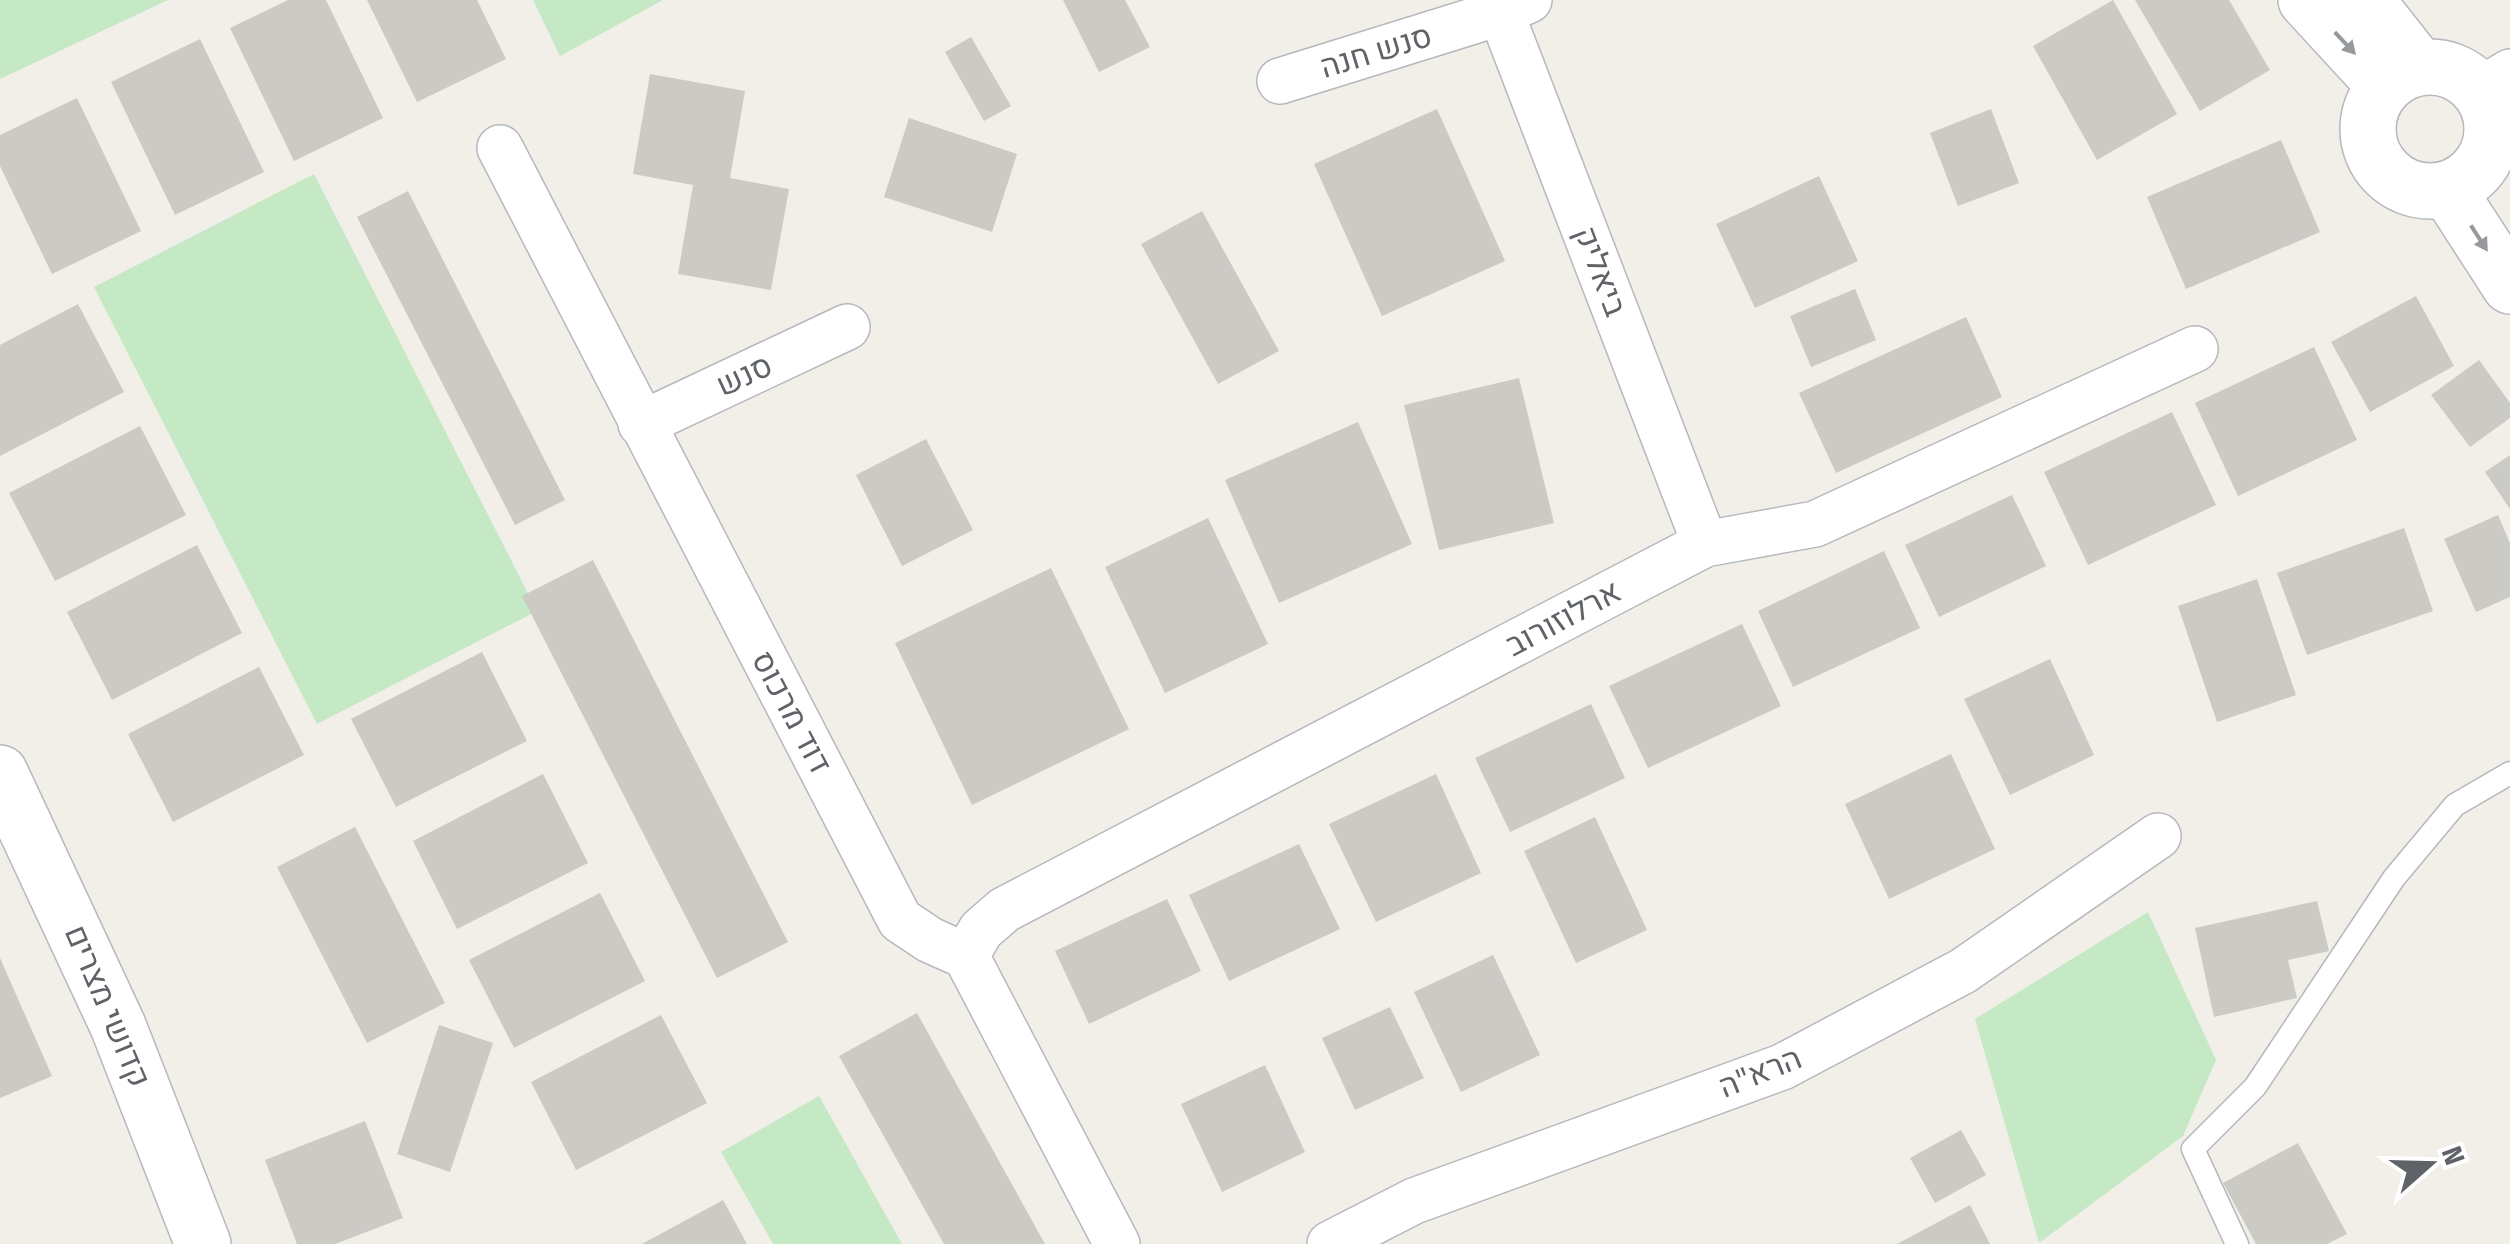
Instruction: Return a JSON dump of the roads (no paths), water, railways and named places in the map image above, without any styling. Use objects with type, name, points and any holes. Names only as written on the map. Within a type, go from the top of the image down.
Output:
[{"type":"street","points":[[2306,0],[2402,77]]},
{"type":"street","points":[[2366,0],[2402,77]]},
{"type":"street","name":"סנש חנה","points":[[1280,82],[1509,4]]},
{"type":"street","name":"ביאליק","points":[[1509,4],[1705,544]]},
{"type":"street","points":[[2452,70],[2495,81],[2490,108],[2501,164],[2482,166],[2448,190],[2428,192],[2407,188],[2390,178],[2377,162],[2369,143],[2373,103],[2402,77],[2452,70]]},
{"type":"street","name":"דוד מרכוס","points":[[500,148],[900,920],[930,940],[966,956]]},
{"type":"street","points":[[2448,190],[2510,286]]},
{"type":"street","name":"סנש","points":[[641,424],[847,327]]},
{"type":"street","name":"ארלוזורוב","points":[[966,956],[981,930],[1004,910],[1705,544],[1815,524],[2194,349]]},
{"type":"street","name":"קדושי מצרים","points":[[0,773],[118,1026],[204,1244]]},
{"type":"street","name":"הרא\"ה","points":[[1330,1244],[1414,1201],[1782,1067],[1963,971],[2158,836]]},
{"type":"street","points":[[966,956],[1117,1244]]},
{"type":"lane","points":[[2237,1244],[2193,1149],[2254,1087],[2394,878],[2454,805],[2510,773]]}]
